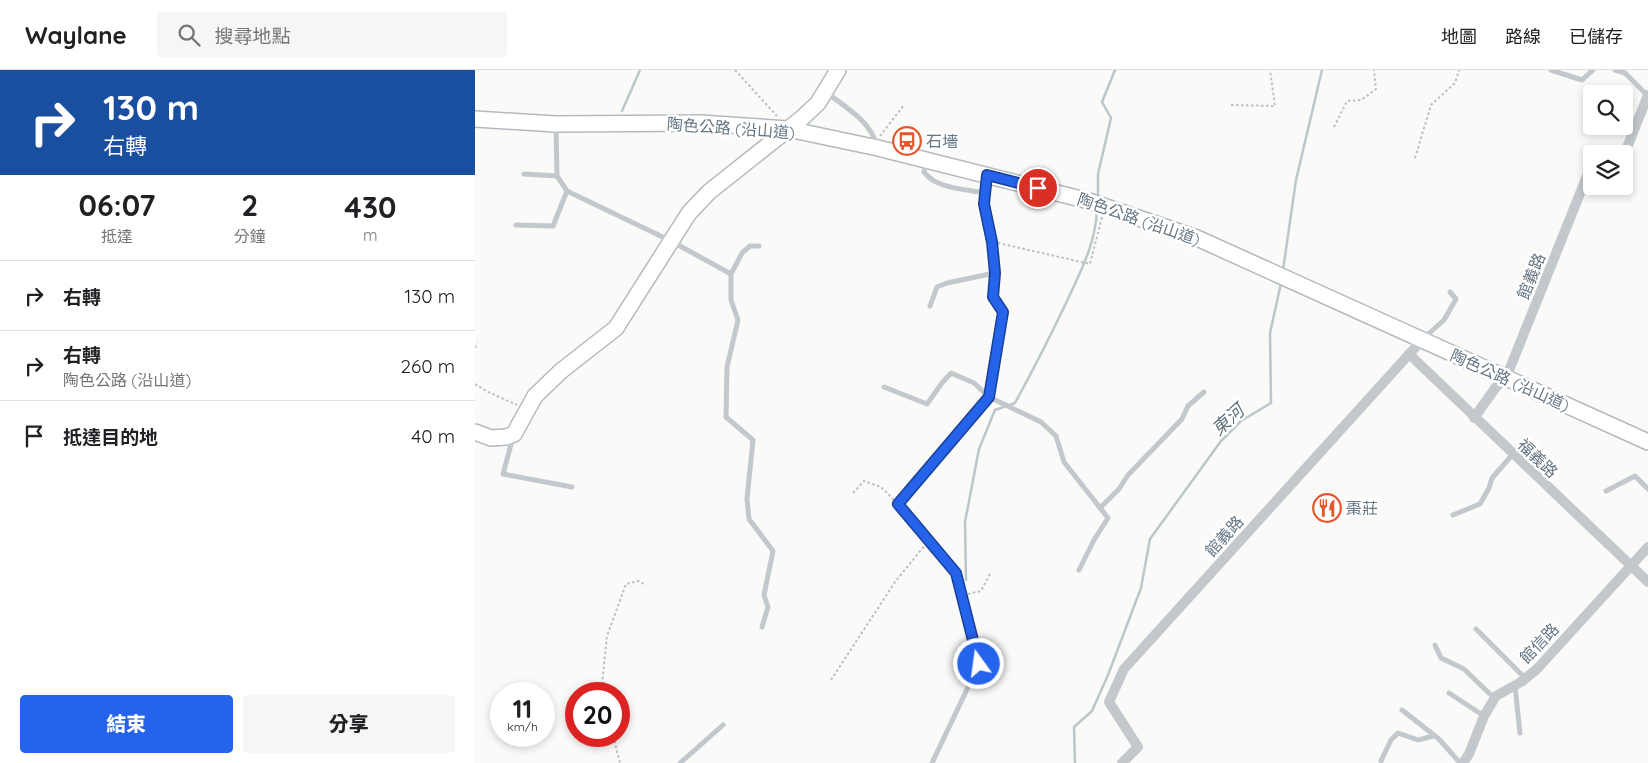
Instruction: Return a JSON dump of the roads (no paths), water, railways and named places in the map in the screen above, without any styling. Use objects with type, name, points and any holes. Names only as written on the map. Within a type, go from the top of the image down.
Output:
[{"type":"main road","points":[[475,432],[491,438],[506,437],[514,434],[535,396],[561,371],[616,328],[689,214],[709,192],[789,129],[817,102],[838,70]]},
{"type":"main road","name":"陶色公路 (沿山道)","points":[[475,119],[556,124],[701,122],[789,129],[878,148],[1101,204],[1197,238],[1648,442]]},
{"type":"street","points":[[1628,145],[1648,96]]},
{"type":"street","name":"館義路","points":[[1474,418],[1496,387],[1506,378],[1583,186]]},
{"type":"street","name":"館義路","points":[[1122,763],[1138,747],[1109,702],[1124,669],[1422,340]]},
{"type":"street","name":"福義路","points":[[1409,354],[1648,582]]},
{"type":"street","name":"館信路","points":[[1462,763],[1469,754],[1484,716],[1496,696],[1537,669],[1648,547]]},
{"type":"lane","points":[[1551,70],[1582,80],[1593,70]]},
{"type":"lane","points":[[1615,70],[1625,73],[1648,96]]},
{"type":"lane","points":[[825,92],[865,122],[874,136],[878,148]]},
{"type":"lane","points":[[556,124],[557,176],[567,191],[671,241],[731,274]]},
{"type":"lane","points":[[926,160],[924,172],[942,185],[985,193]]},
{"type":"lane","points":[[524,174],[557,176]]},
{"type":"lane","points":[[932,763],[979,664],[956,573],[898,504],[989,397],[1003,312],[993,297],[995,273],[992,242],[984,204],[987,175]]},
{"type":"lane","points":[[516,225],[553,226],[567,191]]},
{"type":"lane","points":[[759,246],[750,246],[746,249],[731,274],[731,300],[738,320],[727,367],[726,417],[753,440],[747,499],[749,519],[773,551],[764,595],[768,607],[762,627]]},
{"type":"lane","points":[[930,306],[937,287],[995,273]]},
{"type":"lane","points":[[1422,340],[1444,320],[1456,299],[1450,292]]},
{"type":"lane","points":[[884,387],[927,404],[951,373],[974,383],[989,397],[1041,422],[1056,436],[1064,462],[1108,518],[1094,540],[1079,570]]},
{"type":"lane","points":[[1099,508],[1119,490],[1128,475],[1182,419],[1188,406],[1204,392]]},
{"type":"lane","points":[[514,434],[503,474],[572,487]]},
{"type":"lane","points":[[1453,515],[1480,504],[1489,488],[1491,478],[1513,454]]},
{"type":"lane","points":[[1606,491],[1635,476],[1648,489]]},
{"type":"lane","points":[[1475,629],[1525,678]]},
{"type":"lane","points":[[1435,645],[1441,658],[1464,669],[1495,699]]},
{"type":"lane","points":[[1515,685],[1520,733]]},
{"type":"lane","points":[[1449,693],[1484,716]]},
{"type":"lane","points":[[1403,710],[1439,739],[1462,763]]},
{"type":"lane","points":[[681,763],[723,725]]},
{"type":"lane","points":[[1381,761],[1391,740],[1398,733],[1418,740],[1433,736]]},
{"type":"waterway","points":[[622,111],[640,70]]},
{"type":"waterway","points":[[1098,198],[1098,174],[1111,118],[1102,102],[1115,70]]},
{"type":"waterway","name":"東河","points":[[1283,270],[1296,180],[1322,70]]},
{"type":"waterway","points":[[966,580],[965,522],[979,449],[995,410],[1015,403],[1054,328],[1086,258],[1094,234],[1097,209]]},
{"type":"waterway","name":"東河","points":[[1075,763],[1074,727],[1092,711],[1108,675],[1141,588],[1150,539],[1221,441],[1241,421],[1271,403],[1270,333],[1281,283]]},
{"type":"place","name":"石墻","points":[[907,141]]},
{"type":"place","name":"棗莊","points":[[1327,508]]}]
